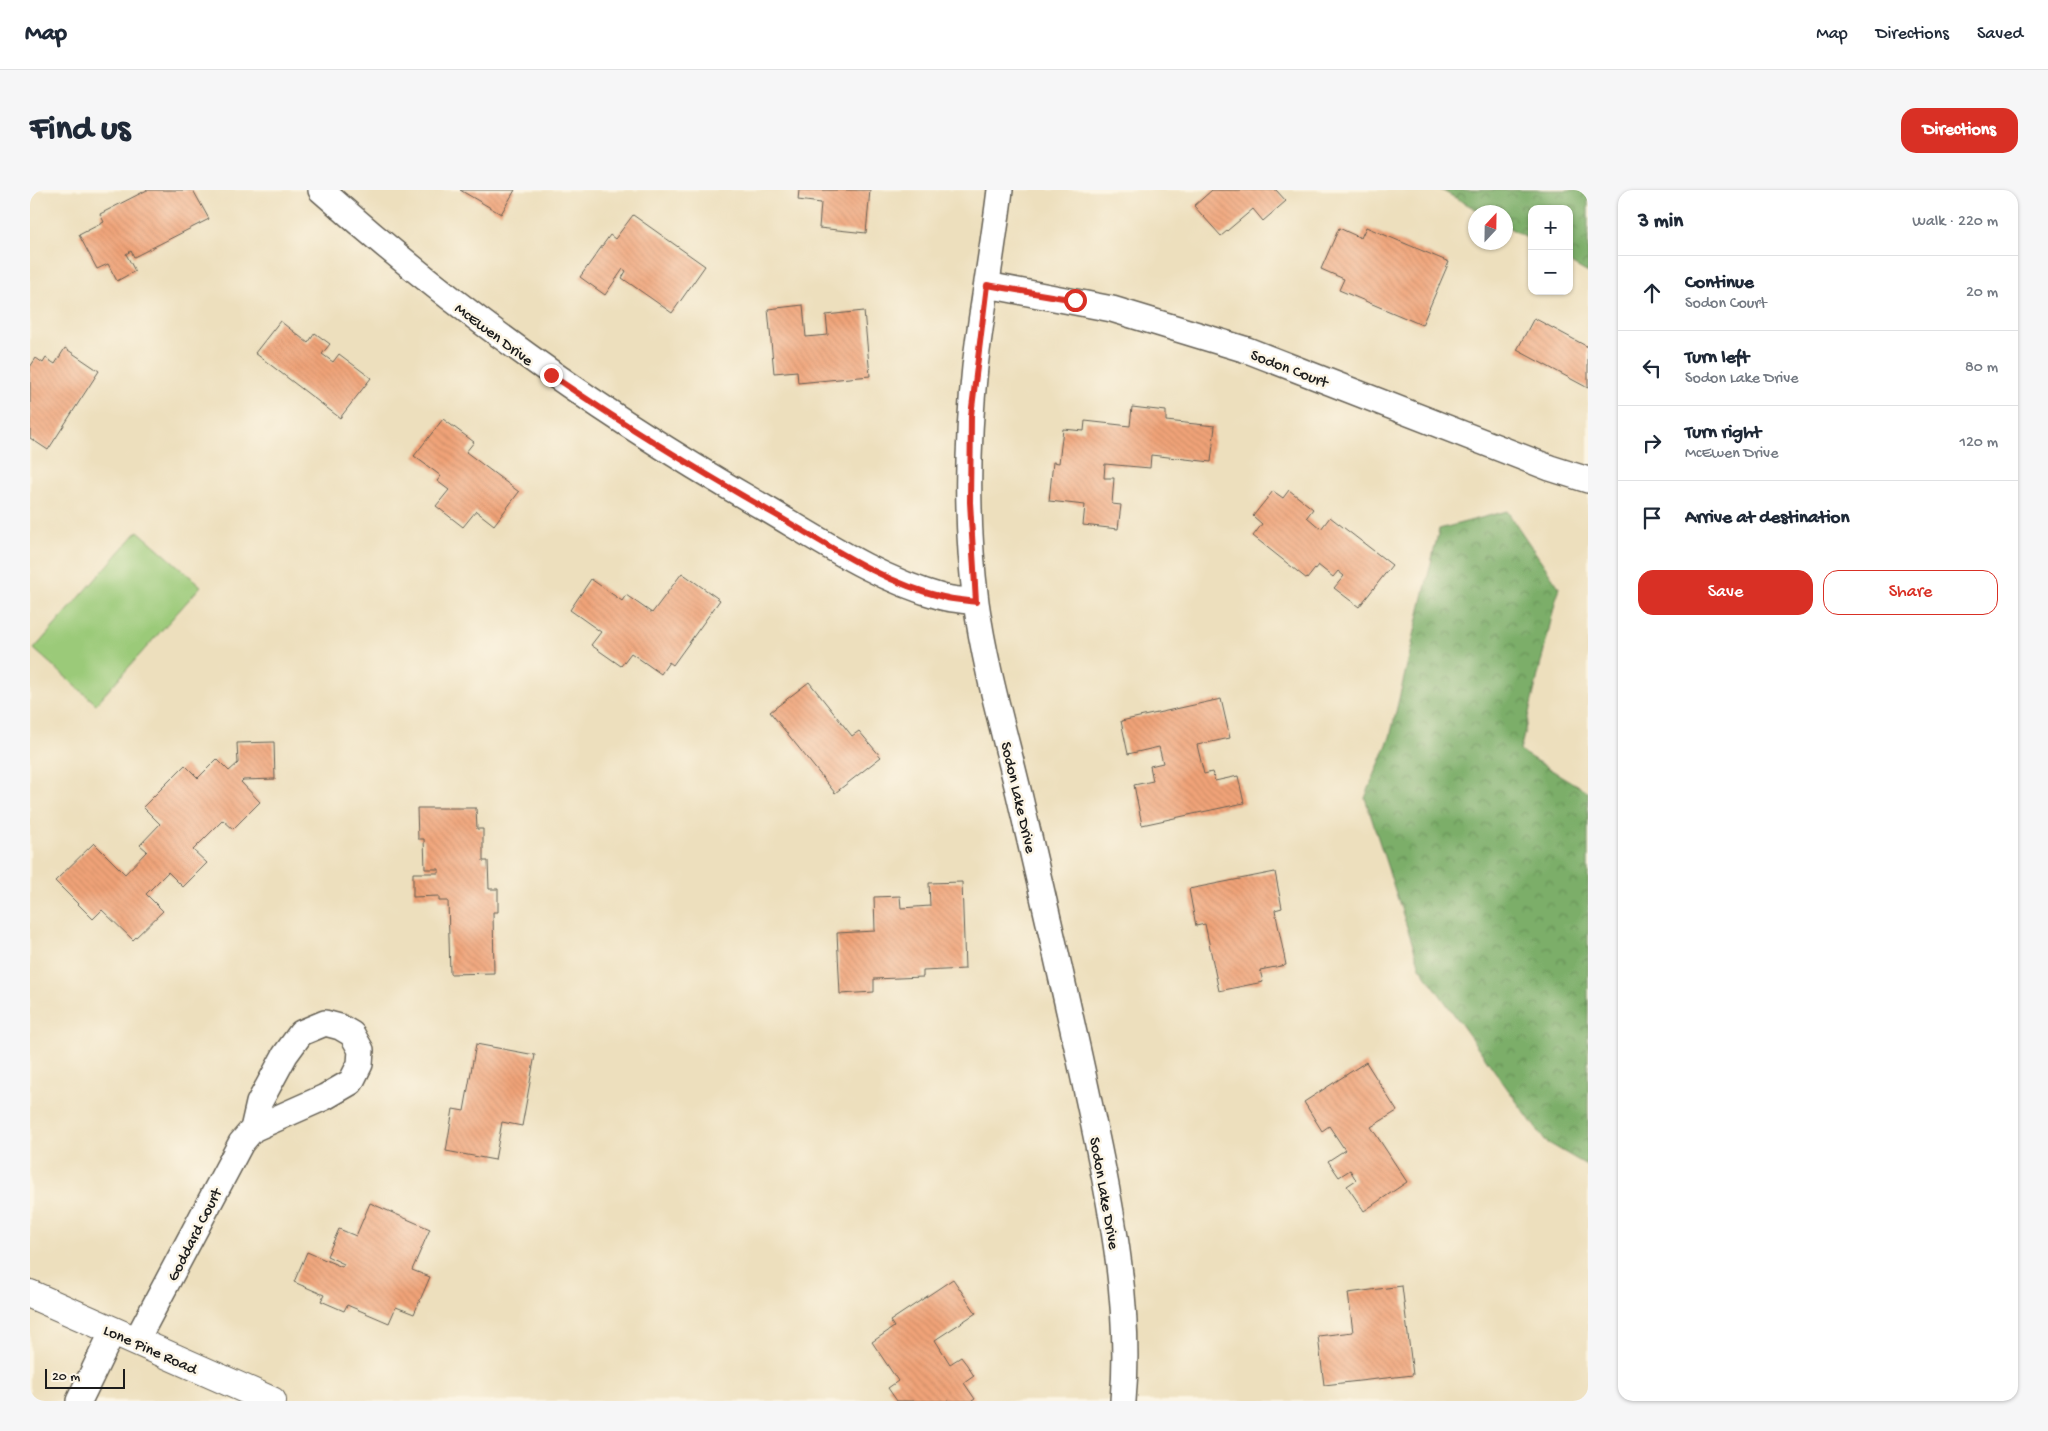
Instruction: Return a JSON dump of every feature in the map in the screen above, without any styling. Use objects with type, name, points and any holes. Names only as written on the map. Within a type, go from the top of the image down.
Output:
[{"type":"street","name":"McEwen Drive","points":[[321,190],[385,245],[490,330],[551,375],[644,436],[757,504],[886,575],[943,597],[976,602]]},
{"type":"street","name":"Sodon Lake Drive","points":[[1000,190],[971,416],[970,502],[976,602],[992,681],[1066,995],[1101,1157],[1113,1224],[1122,1305],[1124,1330],[1123,1401]]},
{"type":"street","name":"Sodon Court","points":[[987,285],[1112,309],[1238,347],[1587,482]]},
{"type":"street","name":"Goddard Court","points":[[79,1401],[124,1336],[231,1160],[253,1129],[259,1102],[285,1055],[301,1033],[326,1023],[340,1027],[352,1034],[361,1050],[360,1064],[351,1082],[326,1098],[253,1129]]},
{"type":"street","name":"Lone Pine Road","points":[[30,1294],[272,1401]]},
{"type":"green space","points":[[1441,190],[1588,190],[1588,273],[1573,264],[1573,205],[1528,205],[1528,239],[1513,230],[1513,205],[1468,205]]},
{"type":"green space","points":[[1507,511],[1559,587],[1520,751],[1588,792],[1588,1166],[1545,1141],[1420,967],[1365,798],[1390,737],[1439,529]]},
{"type":"green space","points":[[138,531],[201,586],[96,704],[34,649]]},
{"type":"building","points":[[147,190],[193,190],[209,219],[134,257],[131,251],[126,254],[135,271],[117,281],[108,264],[97,269],[79,235],[104,222],[100,214]]},
{"type":"building","points":[[460,190],[515,190],[501,214]]},
{"type":"building","points":[[799,190],[870,190],[866,233],[819,228],[821,203],[798,200]]},
{"type":"building","points":[[1212,190],[1276,190],[1286,201],[1263,221],[1253,209],[1221,236],[1194,206]]},
{"type":"building","points":[[633,215],[705,266],[672,313],[622,278],[626,271],[623,269],[605,295],[580,277],[610,235],[615,239]]},
{"type":"building","points":[[1366,227],[1449,262],[1422,325],[1339,290],[1344,279],[1321,269],[1339,228],[1361,238]]},
{"type":"building","points":[[803,305],[806,337],[828,335],[826,315],[864,311],[870,376],[798,383],[797,371],[774,373],[768,309]]},
{"type":"building","points":[[1534,318],[1588,347],[1588,388],[1517,350]]},
{"type":"building","points":[[280,321],[308,343],[315,333],[330,344],[322,354],[333,362],[339,354],[371,378],[340,418],[255,353]]},
{"type":"building","points":[[65,348],[99,371],[48,450],[30,438],[30,367],[36,358],[43,363],[46,358],[55,364]]},
{"type":"building","points":[[1132,407],[1166,411],[1166,421],[1215,426],[1211,462],[1151,455],[1150,468],[1105,464],[1104,478],[1114,478],[1112,504],[1121,505],[1118,529],[1083,525],[1085,505],[1049,501],[1053,462],[1059,463],[1063,429],[1084,431],[1085,421],[1130,426]]},
{"type":"building","points":[[443,419],[474,442],[466,452],[519,492],[494,525],[476,511],[463,527],[436,506],[449,490],[437,481],[441,476],[414,456]]},
{"type":"building","points":[[1289,490],[1313,509],[1307,517],[1321,529],[1330,517],[1392,565],[1359,607],[1334,588],[1344,576],[1338,571],[1333,577],[1318,565],[1307,579],[1253,536],[1262,524],[1253,516],[1273,491],[1283,498]]},
{"type":"building","points":[[682,573],[720,600],[673,665],[669,662],[661,674],[631,653],[621,666],[591,645],[601,632],[570,610],[591,579],[622,601],[626,595],[652,613]]},
{"type":"building","points":[[809,682],[852,736],[859,731],[881,757],[835,793],[770,712]]},
{"type":"building","points":[[1221,699],[1230,738],[1197,745],[1204,774],[1212,772],[1215,781],[1238,776],[1244,803],[1142,825],[1134,785],[1153,781],[1150,766],[1163,763],[1159,747],[1128,754],[1121,721]]},
{"type":"building","points":[[274,742],[275,779],[243,780],[241,782],[260,802],[233,829],[223,820],[193,850],[207,863],[183,887],[168,872],[146,894],[163,911],[133,940],[102,910],[93,919],[55,881],[94,843],[125,874],[147,851],[140,845],[160,824],[143,807],[185,765],[198,778],[217,759],[229,771],[238,763],[237,743]]},
{"type":"building","points":[[417,808],[476,808],[477,829],[483,829],[483,861],[488,861],[489,889],[498,889],[498,912],[493,912],[494,973],[450,974],[448,901],[439,901],[439,896],[413,897],[413,873],[439,873],[439,869],[425,869],[424,839],[418,839]]},
{"type":"building","points":[[1275,872],[1282,908],[1275,910],[1286,965],[1260,970],[1263,982],[1219,991],[1205,924],[1196,926],[1189,889]]},
{"type":"building","points":[[962,882],[965,969],[923,971],[923,977],[874,979],[874,992],[840,994],[837,933],[875,931],[874,897],[900,896],[901,908],[930,906],[929,883]]},
{"type":"building","points":[[476,1044],[535,1055],[522,1126],[502,1122],[495,1160],[446,1151],[453,1109],[464,1111]]},
{"type":"building","points":[[1366,1062],[1397,1111],[1371,1127],[1407,1182],[1364,1211],[1347,1186],[1356,1180],[1350,1170],[1339,1177],[1328,1161],[1345,1150],[1329,1126],[1322,1131],[1304,1102]]},
{"type":"building","points":[[370,1203],[430,1229],[412,1270],[430,1277],[414,1314],[396,1307],[389,1323],[347,1305],[344,1311],[321,1301],[324,1295],[294,1282],[307,1252],[342,1267],[344,1264],[327,1256],[339,1229],[356,1236]]},
{"type":"building","points":[[953,1279],[976,1313],[935,1340],[950,1364],[961,1357],[967,1365],[974,1376],[964,1383],[975,1399],[972,1401],[897,1401],[888,1388],[898,1381],[872,1342],[894,1327],[890,1321]]},
{"type":"building","points":[[1402,1286],[1413,1375],[1324,1385],[1318,1336],[1353,1332],[1348,1293]]},
{"type":"route","points":[[551,375],[598,407],[706,474],[832,547],[916,588],[943,597],[976,602],[970,502],[971,416],[987,285],[1075,300]]}]
